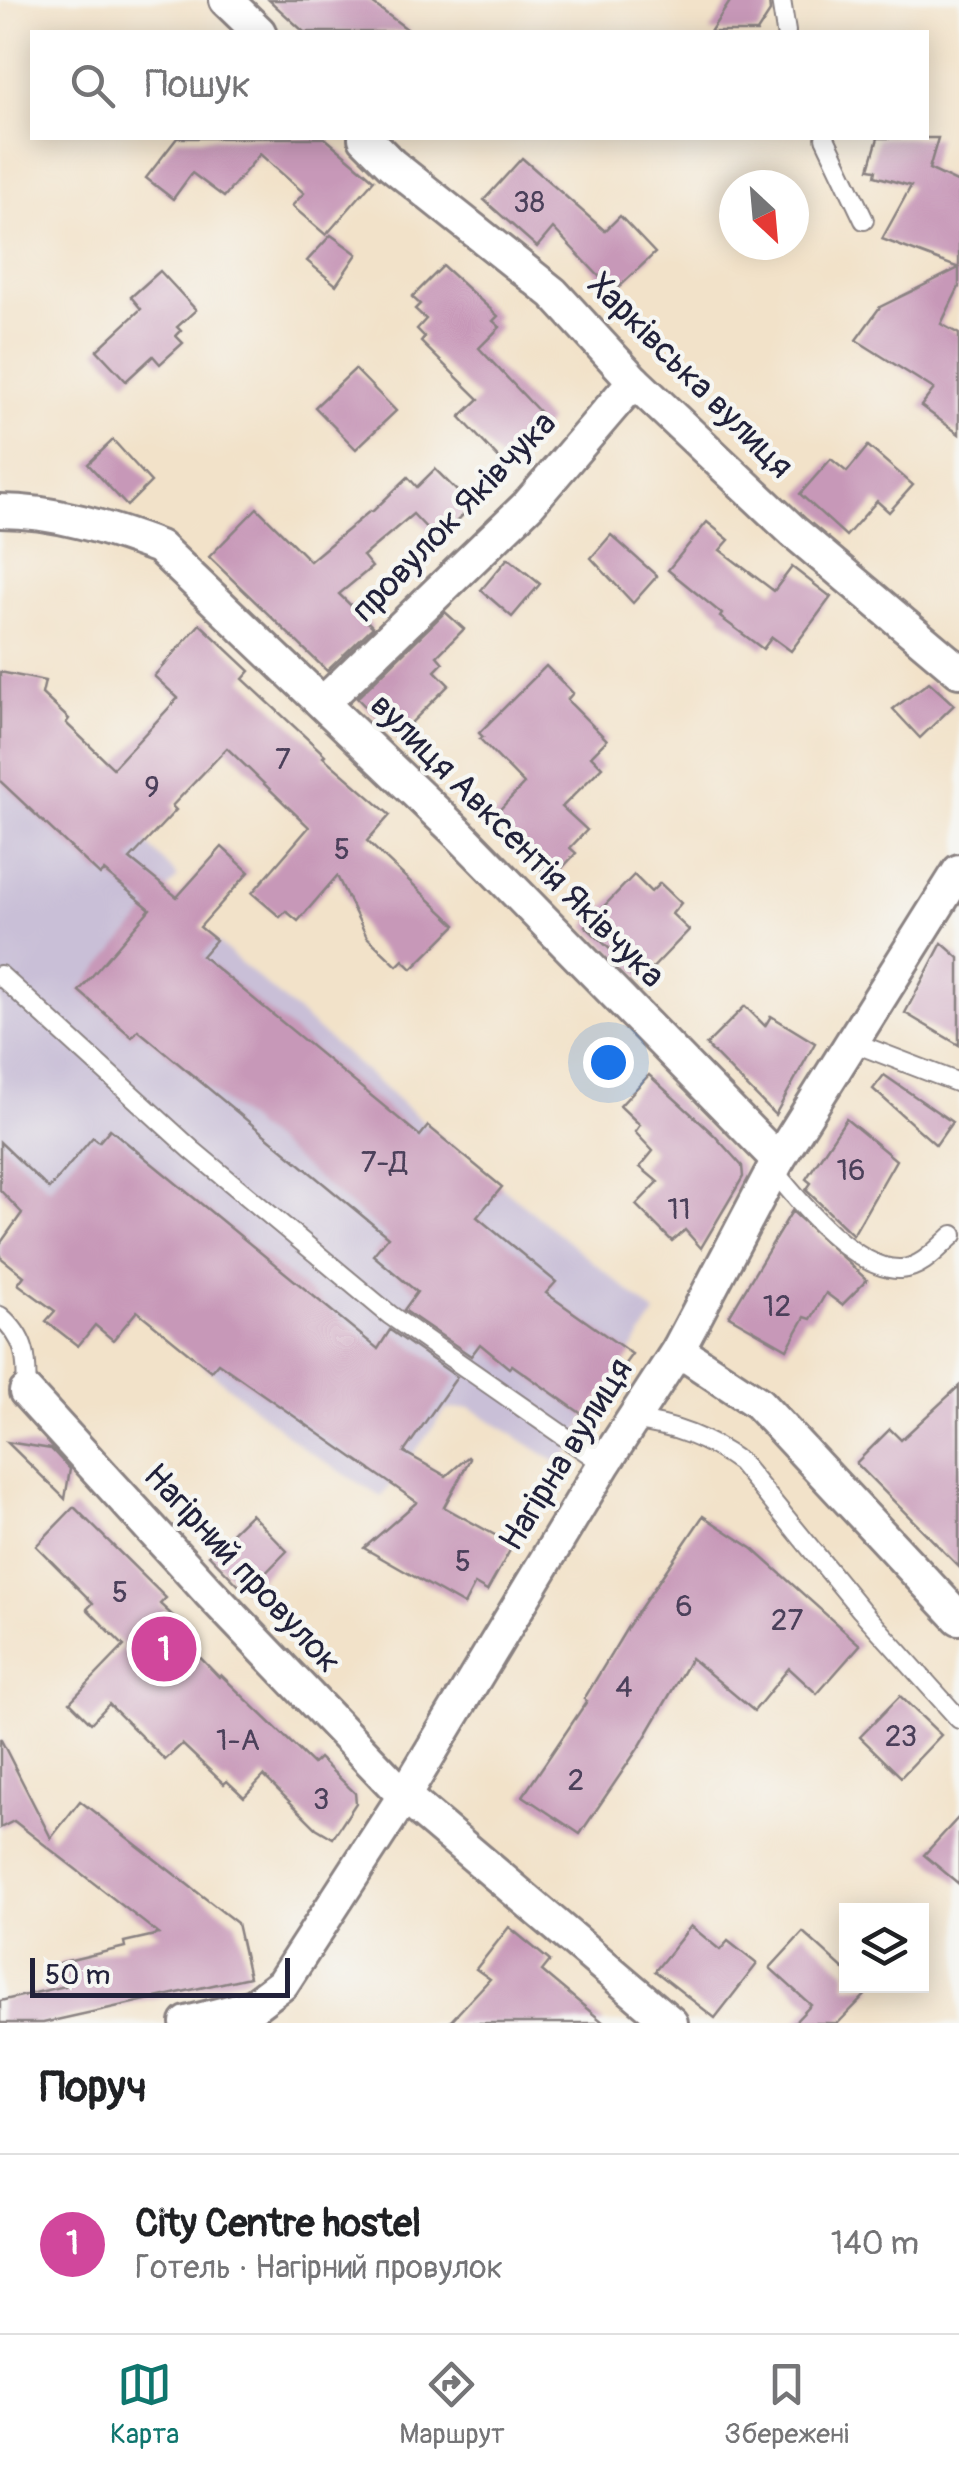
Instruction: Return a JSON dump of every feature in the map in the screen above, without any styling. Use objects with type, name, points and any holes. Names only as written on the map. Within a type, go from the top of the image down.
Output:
[{"type":"street","points":[[226,0],[257,30]]},
{"type":"street","name":"Харківська вулиця","points":[[367,140],[391,164],[553,292],[634,382],[794,532],[959,671]]},
{"type":"street","name":"провулок Яківчука","points":[[324,702],[530,504],[634,382]]},
{"type":"street","name":"вулиця Авксентія Яківчука","points":[[0,511],[22,511],[102,526],[159,547],[456,831],[775,1165]]},
{"type":"street","name":"Нагірна вулиця","points":[[187,2023],[254,2006],[282,1984],[404,1796],[604,1464],[678,1350],[775,1165],[959,871]]},
{"type":"street","points":[[678,1350],[758,1403],[959,1618]]},
{"type":"street","name":"Нагірний провулок","points":[[26,1392],[208,1592],[404,1796],[672,2023]]},
{"type":"lane","points":[[781,0],[786,30]]},
{"type":"lane","points":[[826,140],[864,220]]},
{"type":"lane","points":[[0,975],[192,1150],[390,1315],[604,1464]]},
{"type":"lane","points":[[852,1042],[959,1084]]},
{"type":"lane","points":[[775,1165],[800,1203],[854,1253],[882,1266],[903,1269],[922,1262],[953,1235]]},
{"type":"lane","points":[[0,1316],[22,1341],[28,1360],[26,1392]]},
{"type":"lane","points":[[634,1421],[687,1432],[720,1446],[740,1462],[861,1610],[959,1719]]},
{"type":"shaded area","points":[[0,704],[178,877],[163,895],[428,1126],[656,1314],[586,1417],[562,1466],[471,1408],[446,1410],[381,1497],[306,1450],[95,1277],[0,1141]]},
{"type":"building","points":[[269,0],[368,0],[408,30],[302,30]]},
{"type":"building","points":[[731,0],[769,0],[770,12],[758,30],[711,30]]},
{"type":"building","points":[[938,138],[929,169],[959,183],[959,268],[882,239],[911,186],[875,176],[876,170],[869,169],[877,140]]},
{"type":"building","points":[[175,140],[327,140],[374,180],[326,235],[292,206],[304,193],[260,154],[224,197],[192,173],[173,199],[146,178]]},
{"type":"building","points":[[522,158],[605,231],[620,216],[655,253],[614,292],[553,228],[537,247],[484,200]]},
{"type":"building","points":[[331,235],[357,254],[336,285],[307,261]]},
{"type":"building","points":[[443,266],[498,316],[493,321],[500,327],[479,348],[549,422],[504,464],[460,417],[479,399],[421,342],[425,337],[417,329],[426,319],[415,309],[420,304],[412,297]]},
{"type":"building","points":[[959,268],[959,287],[941,324],[959,334],[959,434],[921,406],[934,389],[856,340],[880,307]]},
{"type":"building","points":[[160,271],[196,310],[177,327],[181,331],[176,336],[183,343],[160,364],[153,356],[126,381],[97,350],[141,309],[131,297]]},
{"type":"building","points":[[355,369],[396,411],[356,449],[315,407]]},
{"type":"building","points":[[113,440],[151,482],[127,506],[88,464]]},
{"type":"building","points":[[868,446],[913,485],[889,512],[877,501],[846,536],[800,494],[831,459],[847,472]]},
{"type":"building","points":[[435,469],[472,506],[445,533],[441,529],[434,536],[413,514],[363,556],[372,567],[339,594],[373,627],[327,671],[209,557],[257,508],[310,561],[372,512],[408,477],[417,487]]},
{"type":"building","points":[[707,522],[729,540],[720,550],[774,591],[792,567],[831,597],[791,651],[772,637],[763,649],[668,570]]},
{"type":"building","points":[[611,535],[657,576],[633,603],[591,558]]},
{"type":"building","points":[[508,558],[540,584],[512,617],[481,590]]},
{"type":"building","points":[[445,612],[464,629],[437,656],[443,663],[435,671],[449,685],[396,738],[357,698]]},
{"type":"building","points":[[200,624],[250,671],[243,679],[390,815],[367,841],[456,925],[412,969],[403,960],[397,966],[367,937],[337,876],[298,921],[286,911],[280,917],[252,893],[309,827],[227,748],[172,806],[176,810],[130,859],[177,897],[222,847],[249,872],[200,927],[216,940],[202,956],[420,1136],[428,1126],[502,1187],[477,1217],[556,1282],[546,1293],[632,1354],[586,1417],[512,1365],[509,1368],[480,1344],[471,1356],[404,1310],[417,1292],[373,1255],[388,1237],[138,1030],[132,1037],[79,991],[150,909],[104,871],[100,875],[0,781],[0,672],[45,681],[42,694],[113,768],[178,698],[154,676]]},
{"type":"building","points":[[546,666],[573,693],[567,700],[607,740],[591,756],[602,767],[562,807],[587,830],[570,848],[576,853],[551,880],[489,821],[524,784],[480,739],[483,737],[479,733]]},
{"type":"building","points":[[929,682],[954,705],[920,738],[893,709]]},
{"type":"building","points":[[634,875],[651,892],[660,883],[681,903],[672,914],[689,930],[642,979],[585,926]]},
{"type":"building","points":[[942,943],[959,958],[959,1045],[905,1013]]},
{"type":"building","points":[[745,1006],[765,1026],[771,1016],[815,1043],[775,1115],[706,1045]]},
{"type":"building","points":[[649,1075],[742,1166],[743,1177],[701,1248],[685,1230],[672,1241],[636,1205],[658,1182],[640,1167],[653,1151],[635,1132],[640,1125],[620,1106]]},
{"type":"building","points":[[884,1075],[952,1122],[936,1145],[873,1089]]},
{"type":"building","points":[[846,1119],[896,1160],[853,1235],[806,1190],[811,1183],[806,1179]]},
{"type":"building","points":[[110,1129],[378,1349],[390,1330],[457,1377],[404,1452],[446,1476],[470,1459],[444,1507],[513,1545],[487,1591],[475,1584],[464,1605],[364,1548],[417,1502],[218,1363],[211,1371],[137,1311],[113,1340],[95,1325],[78,1346],[46,1321],[55,1311],[18,1284],[24,1276],[0,1257],[0,1244],[22,1213],[0,1190],[0,1142],[49,1189],[93,1137],[99,1142]]},
{"type":"building","points":[[792,1211],[867,1280],[842,1305],[826,1293],[811,1319],[805,1317],[787,1349],[729,1316]]},
{"type":"building","points":[[959,1386],[959,1567],[856,1463],[890,1429],[901,1440]]},
{"type":"building","points":[[7,1442],[51,1449],[70,1469],[65,1499]]},
{"type":"building","points":[[74,1507],[166,1598],[160,1604],[173,1616],[166,1622],[219,1677],[313,1764],[319,1758],[355,1793],[356,1803],[333,1838],[316,1828],[264,1776],[244,1797],[227,1781],[224,1784],[182,1744],[165,1760],[109,1704],[91,1723],[70,1702],[124,1646],[87,1609],[93,1603],[36,1546]]},
{"type":"building","points":[[251,1514],[287,1551],[246,1593],[209,1555]]},
{"type":"building","points":[[703,1516],[753,1549],[860,1645],[817,1694],[789,1668],[754,1711],[691,1658],[641,1744],[580,1834],[523,1796],[587,1701],[584,1699],[627,1628]]},
{"type":"building","points":[[900,1696],[941,1735],[901,1777],[860,1737]]},
{"type":"building","points":[[0,1738],[51,1838],[80,1801],[237,1923],[249,1977],[43,2023],[0,2023],[0,2001],[65,1986],[59,1963],[125,1947],[124,1942],[159,1934],[14,1821],[0,1828]]},
{"type":"building","points":[[959,1817],[959,1884],[924,1855]]},
{"type":"building","points":[[691,1926],[720,1950],[728,1941],[757,1964],[715,2018],[655,1971]]},
{"type":"building","points":[[509,1927],[550,1961],[542,1971],[604,2023],[449,2023],[490,1979],[476,1969]]},
{"type":"building","points":[[803,1932],[839,1965],[839,1993],[867,1993],[838,2023],[794,2023],[811,2005],[770,1968]]},
{"type":"place","name":"City Centre hostel","points":[[164,1649]]}]
